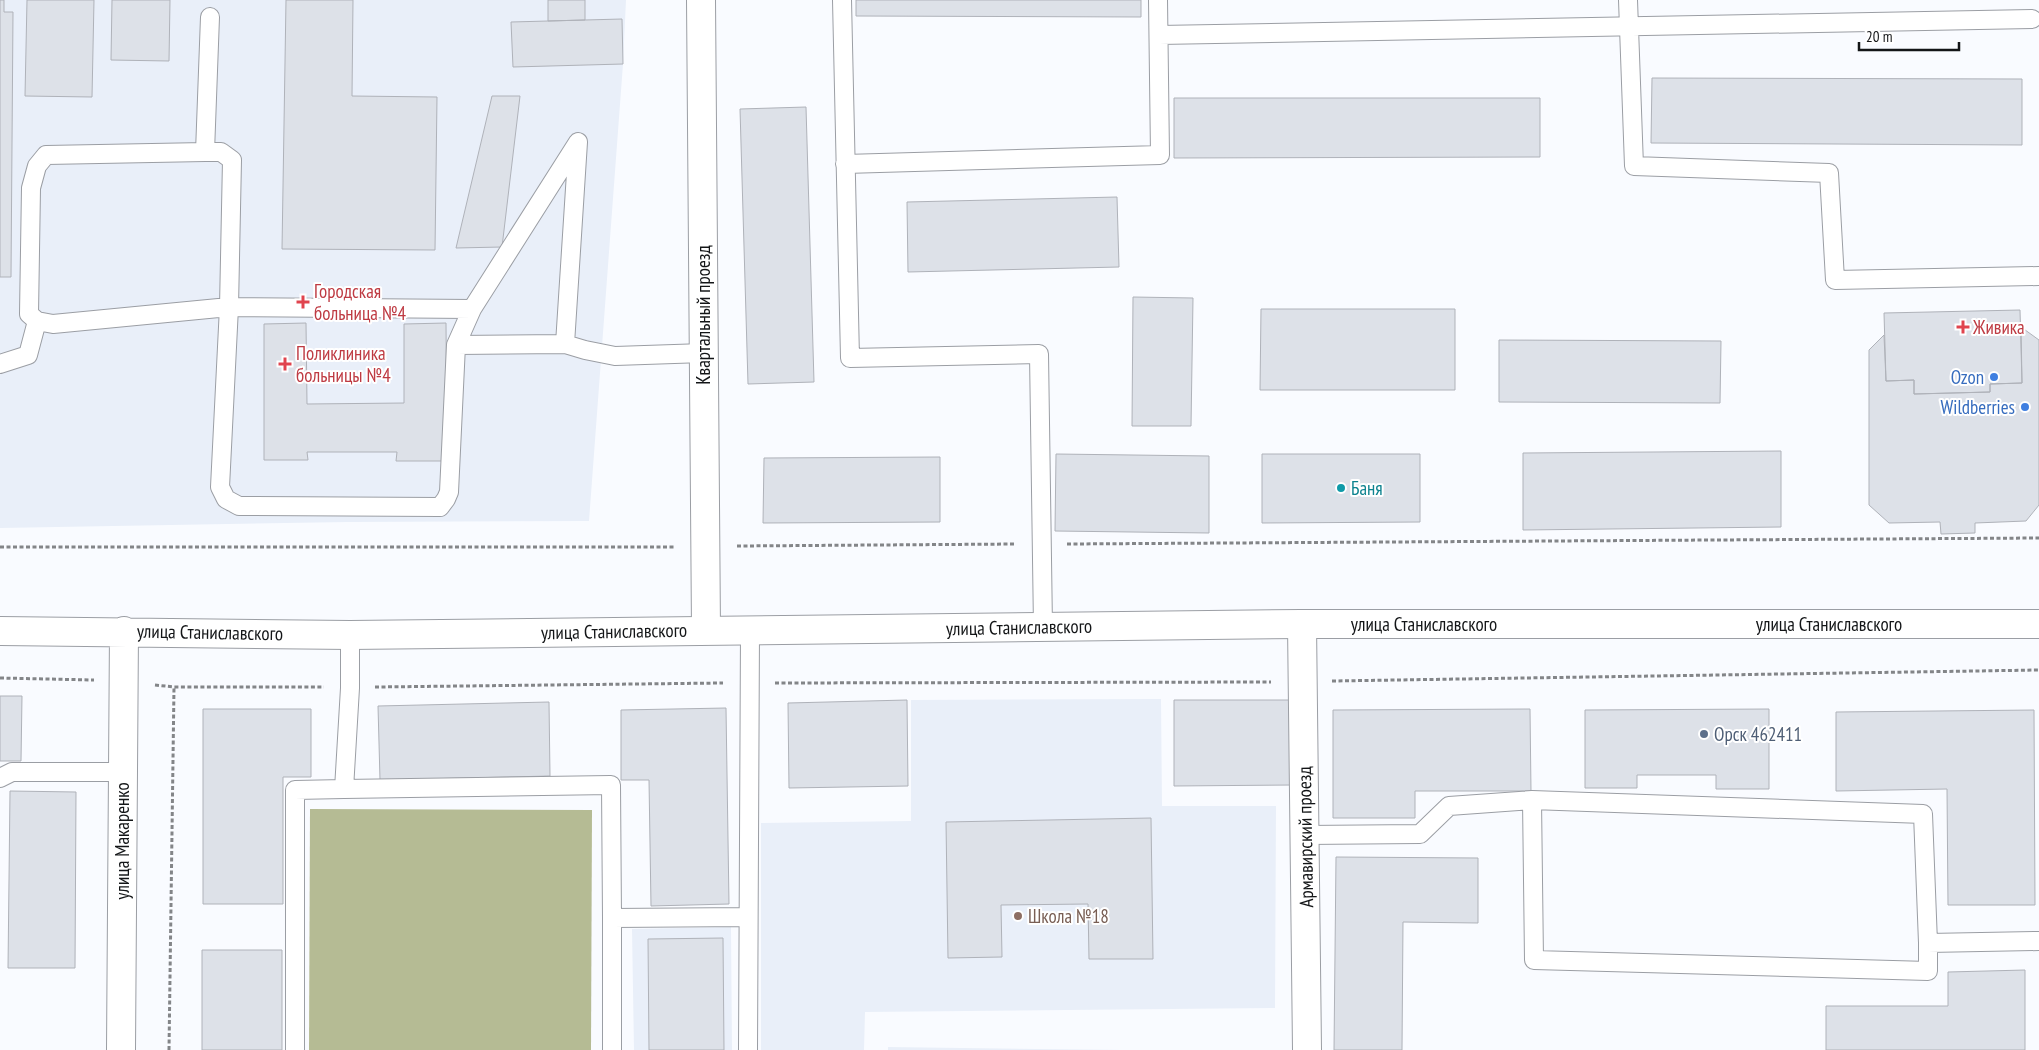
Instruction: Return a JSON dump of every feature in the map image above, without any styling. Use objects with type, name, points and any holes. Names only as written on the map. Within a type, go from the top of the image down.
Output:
[{"type":"main road","name":"Квартальный проезд","points":[[701,0],[706,630]]},
{"type":"main road","name":"улица Станиславского","points":[[0,631],[350,635],[1302,624],[2039,624]]},
{"type":"main road","name":"Армавирский проезд","points":[[1302,624],[1307,1050]]},
{"type":"main road","name":"улица Макаренко","points":[[121,1050],[124,631]]},
{"type":"lane","points":[[842,0],[850,358],[1039,354],[1043,627]]},
{"type":"lane","points":[[845,164],[1160,155],[1158,0]]},
{"type":"lane","points":[[1628,0],[1634,166],[1830,174],[1835,280],[2039,276]]},
{"type":"lane","points":[[205,152],[210,17]]},
{"type":"lane","points":[[1159,35],[1628,28],[2032,19]]},
{"type":"lane","points":[[472,309],[230,307],[53,324],[38,321],[29,314],[31,188],[36,166],[46,155],[221,152],[232,160],[230,307],[220,487],[226,499],[239,506],[440,506],[449,492],[456,345],[472,309],[578,142],[565,344]]},
{"type":"lane","points":[[0,364],[28,354],[38,321]]},
{"type":"lane","points":[[456,345],[565,344],[615,356],[704,353]]},
{"type":"lane","points":[[748,1050],[750,631]]},
{"type":"lane","points":[[344,789],[350,688],[350,635]]},
{"type":"lane","points":[[0,778],[12,772],[123,772]]},
{"type":"lane","points":[[295,1050],[295,790],[611,786],[612,1050]]},
{"type":"lane","points":[[1305,835],[1420,834],[1450,806],[1532,800],[1923,814],[1928,971],[1534,960],[1532,800]]},
{"type":"lane","points":[[612,918],[748,917]]},
{"type":"lane","points":[[1928,943],[2039,941]]},
{"type":"path","points":[[0,678],[123,681],[174,687],[350,688],[750,683],[1303,682],[2039,670]]},
{"type":"path","points":[[169,1050],[174,687]]},
{"type":"shaded area","name":"Городская больница №4","points":[[0,0],[626,0],[623,64],[589,521],[348,522],[0,528]]},
{"type":"shaded area","name":"Школа №18","points":[[1161,699],[1162,806],[1276,806],[1275,1008],[865,1012],[864,1050],[761,1050],[761,823],[911,821],[911,700]]},
{"type":"shaded area","points":[[731,927],[732,1050],[634,1050],[632,929]]},
{"type":"shaded area","points":[[888,1047],[1123,1050],[888,1050]]},
{"type":"green space","points":[[310,809],[592,810],[591,1050],[309,1050]]},
{"type":"building","points":[[0,0],[4,0],[4,12],[13,12],[11,277],[0,277]]},
{"type":"building","points":[[27,0],[94,0],[92,97],[25,96]]},
{"type":"building","points":[[112,0],[170,0],[169,61],[111,60]]},
{"type":"building","points":[[286,0],[353,0],[352,96],[437,97],[435,250],[282,249]]},
{"type":"building","points":[[548,0],[585,0],[585,20],[548,21]]},
{"type":"building","points":[[856,0],[1141,0],[1141,17],[856,16]]},
{"type":"building","points":[[622,19],[623,64],[513,67],[511,22]]},
{"type":"building","points":[[1652,78],[2022,79],[2022,145],[1651,143]]},
{"type":"building","points":[[492,96],[520,96],[502,247],[456,248]]},
{"type":"building","points":[[1174,98],[1540,98],[1540,157],[1174,158]]},
{"type":"building","points":[[806,107],[814,382],[748,384],[740,109]]},
{"type":"building","points":[[1117,197],[1119,267],[908,272],[907,202]]},
{"type":"building","points":[[1133,297],[1193,298],[1191,426],[1132,426]]},
{"type":"building","points":[[1261,309],[1455,309],[1455,390],[1260,390]]},
{"type":"building","points":[[2020,310],[2022,383],[1990,384],[1990,392],[1914,394],[1914,380],[1886,381],[1884,313]]},
{"type":"building","name":"Поликлиника больницы №4","points":[[306,323],[307,404],[404,403],[404,324],[446,323],[447,461],[396,461],[397,452],[307,452],[308,460],[264,460],[264,324]]},
{"type":"building","points":[[2021,327],[2039,340],[2039,505],[2026,521],[1975,523],[1975,533],[1941,534],[1940,522],[1889,523],[1869,505],[1869,350],[1884,335],[1886,381],[1914,380],[1914,394],[1990,392],[1990,384],[2022,383]]},
{"type":"building","points":[[1499,340],[1721,341],[1720,403],[1499,402]]},
{"type":"building","points":[[1781,451],[1781,527],[1523,530],[1523,453]]},
{"type":"building","points":[[1056,454],[1209,456],[1209,533],[1055,531]]},
{"type":"building","name":"Баня","points":[[1262,454],[1420,454],[1420,522],[1262,523]]},
{"type":"building","points":[[940,457],[940,522],[763,523],[764,458]]},
{"type":"building","points":[[0,696],[22,696],[21,761],[0,761]]},
{"type":"building","points":[[907,700],[908,786],[789,788],[788,703]]},
{"type":"building","points":[[1174,700],[1292,700],[1293,785],[1174,786]]},
{"type":"building","points":[[549,702],[550,776],[380,780],[378,706]]},
{"type":"building","points":[[726,708],[729,904],[651,906],[649,780],[621,780],[621,710]]},
{"type":"building","points":[[203,709],[311,709],[311,777],[283,777],[283,904],[203,904]]},
{"type":"building","points":[[1530,709],[1531,791],[1415,791],[1415,818],[1333,818],[1333,710]]},
{"type":"building","points":[[1769,709],[1769,789],[1716,789],[1716,775],[1637,775],[1637,788],[1585,788],[1585,710]]},
{"type":"building","points":[[2034,710],[2035,905],[1948,905],[1947,789],[1836,791],[1836,712]]},
{"type":"building","points":[[10,791],[76,792],[75,968],[8,968]]},
{"type":"building","points":[[1151,818],[1153,959],[1089,959],[1088,904],[1001,905],[1002,957],[948,958],[946,822]]},
{"type":"building","points":[[1336,857],[1478,858],[1478,923],[1403,922],[1402,1050],[1334,1050]]},
{"type":"building","points":[[723,938],[724,1050],[649,1050],[648,939]]},
{"type":"building","points":[[202,950],[282,950],[282,1050],[202,1050]]},
{"type":"building","points":[[2025,970],[2025,1050],[1826,1050],[1826,1006],[1948,1006],[1948,972]]},
{"type":"place","name":"Городская больница №4","points":[[303,302]]},
{"type":"place","name":"Живика","points":[[1963,327]]},
{"type":"place","name":"Поликлиника больницы №4","points":[[285,364]]},
{"type":"place","name":"Ozon","points":[[1994,377]]},
{"type":"place","name":"Wildberries","points":[[2025,407]]},
{"type":"place","name":"Баня","points":[[1341,488]]},
{"type":"place","name":"Орск 462411","points":[[1704,734]]},
{"type":"place","name":"Школа №18","points":[[1018,916]]}]
